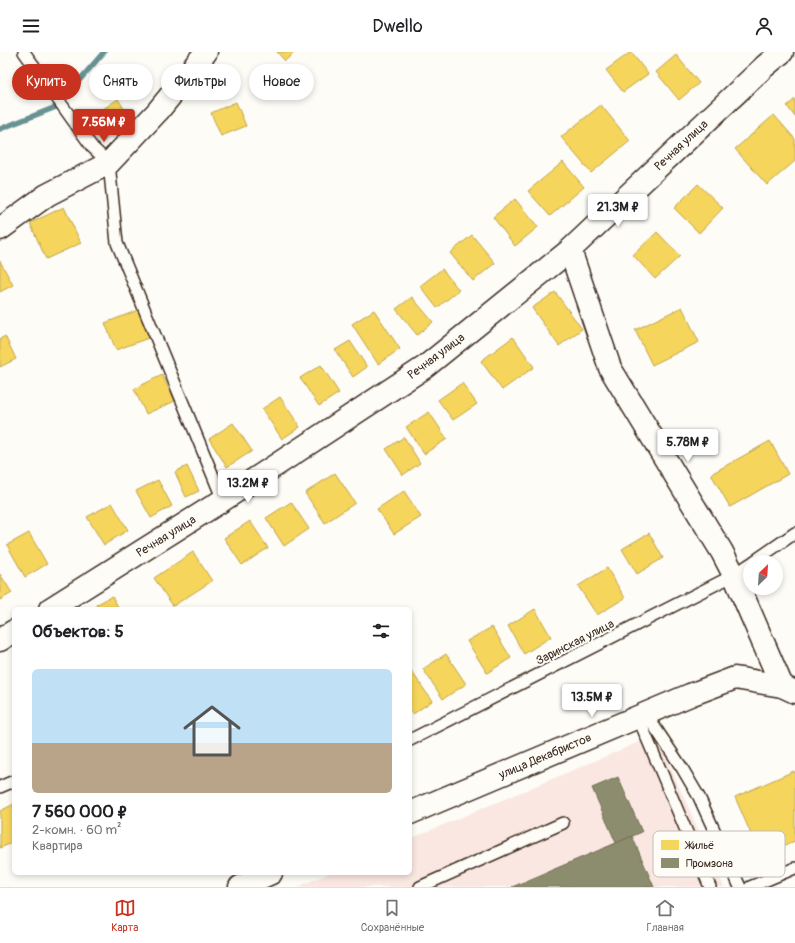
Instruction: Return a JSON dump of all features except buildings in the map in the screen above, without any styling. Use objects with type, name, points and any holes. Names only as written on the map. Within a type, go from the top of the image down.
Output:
[{"type":"street","points":[[0,229],[47,195],[109,163],[158,111],[206,52]]},
{"type":"street","name":"Речная улица","points":[[53,607],[223,500],[425,367],[570,250],[760,59],[782,52]]},
{"type":"street","points":[[570,250],[610,368],[718,546],[742,569],[789,689]]},
{"type":"street","points":[[0,640],[12,632]]},
{"type":"street","name":"улица Декабристов","points":[[412,813],[642,715],[735,678],[789,689]]},
{"type":"street","points":[[240,887],[267,875]]},
{"type":"lane","points":[[24,52],[92,147],[109,163],[117,242],[223,500]]},
{"type":"lane","points":[[763,555],[795,533]]},
{"type":"lane","name":"Заринская улица","points":[[412,739],[742,569]]},
{"type":"lane","points":[[642,715],[688,831]]},
{"type":"lane","points":[[642,715],[682,768],[699,797],[714,831]]},
{"type":"lane","points":[[0,788],[12,782]]},
{"type":"lane","points":[[420,887],[563,823]]},
{"type":"lane","points":[[785,872],[795,868]]},
{"type":"lane","points":[[706,877],[710,887]]},
{"type":"lane","points":[[735,877],[740,887]]},
{"type":"lane","points":[[750,887],[774,877]]},
{"type":"shaded area","points":[[656,735],[699,831],[653,831],[653,877],[720,877],[724,887],[297,887],[325,875],[412,875],[412,838]]},
{"type":"waterway","points":[[0,129],[56,107],[104,52]]}]
